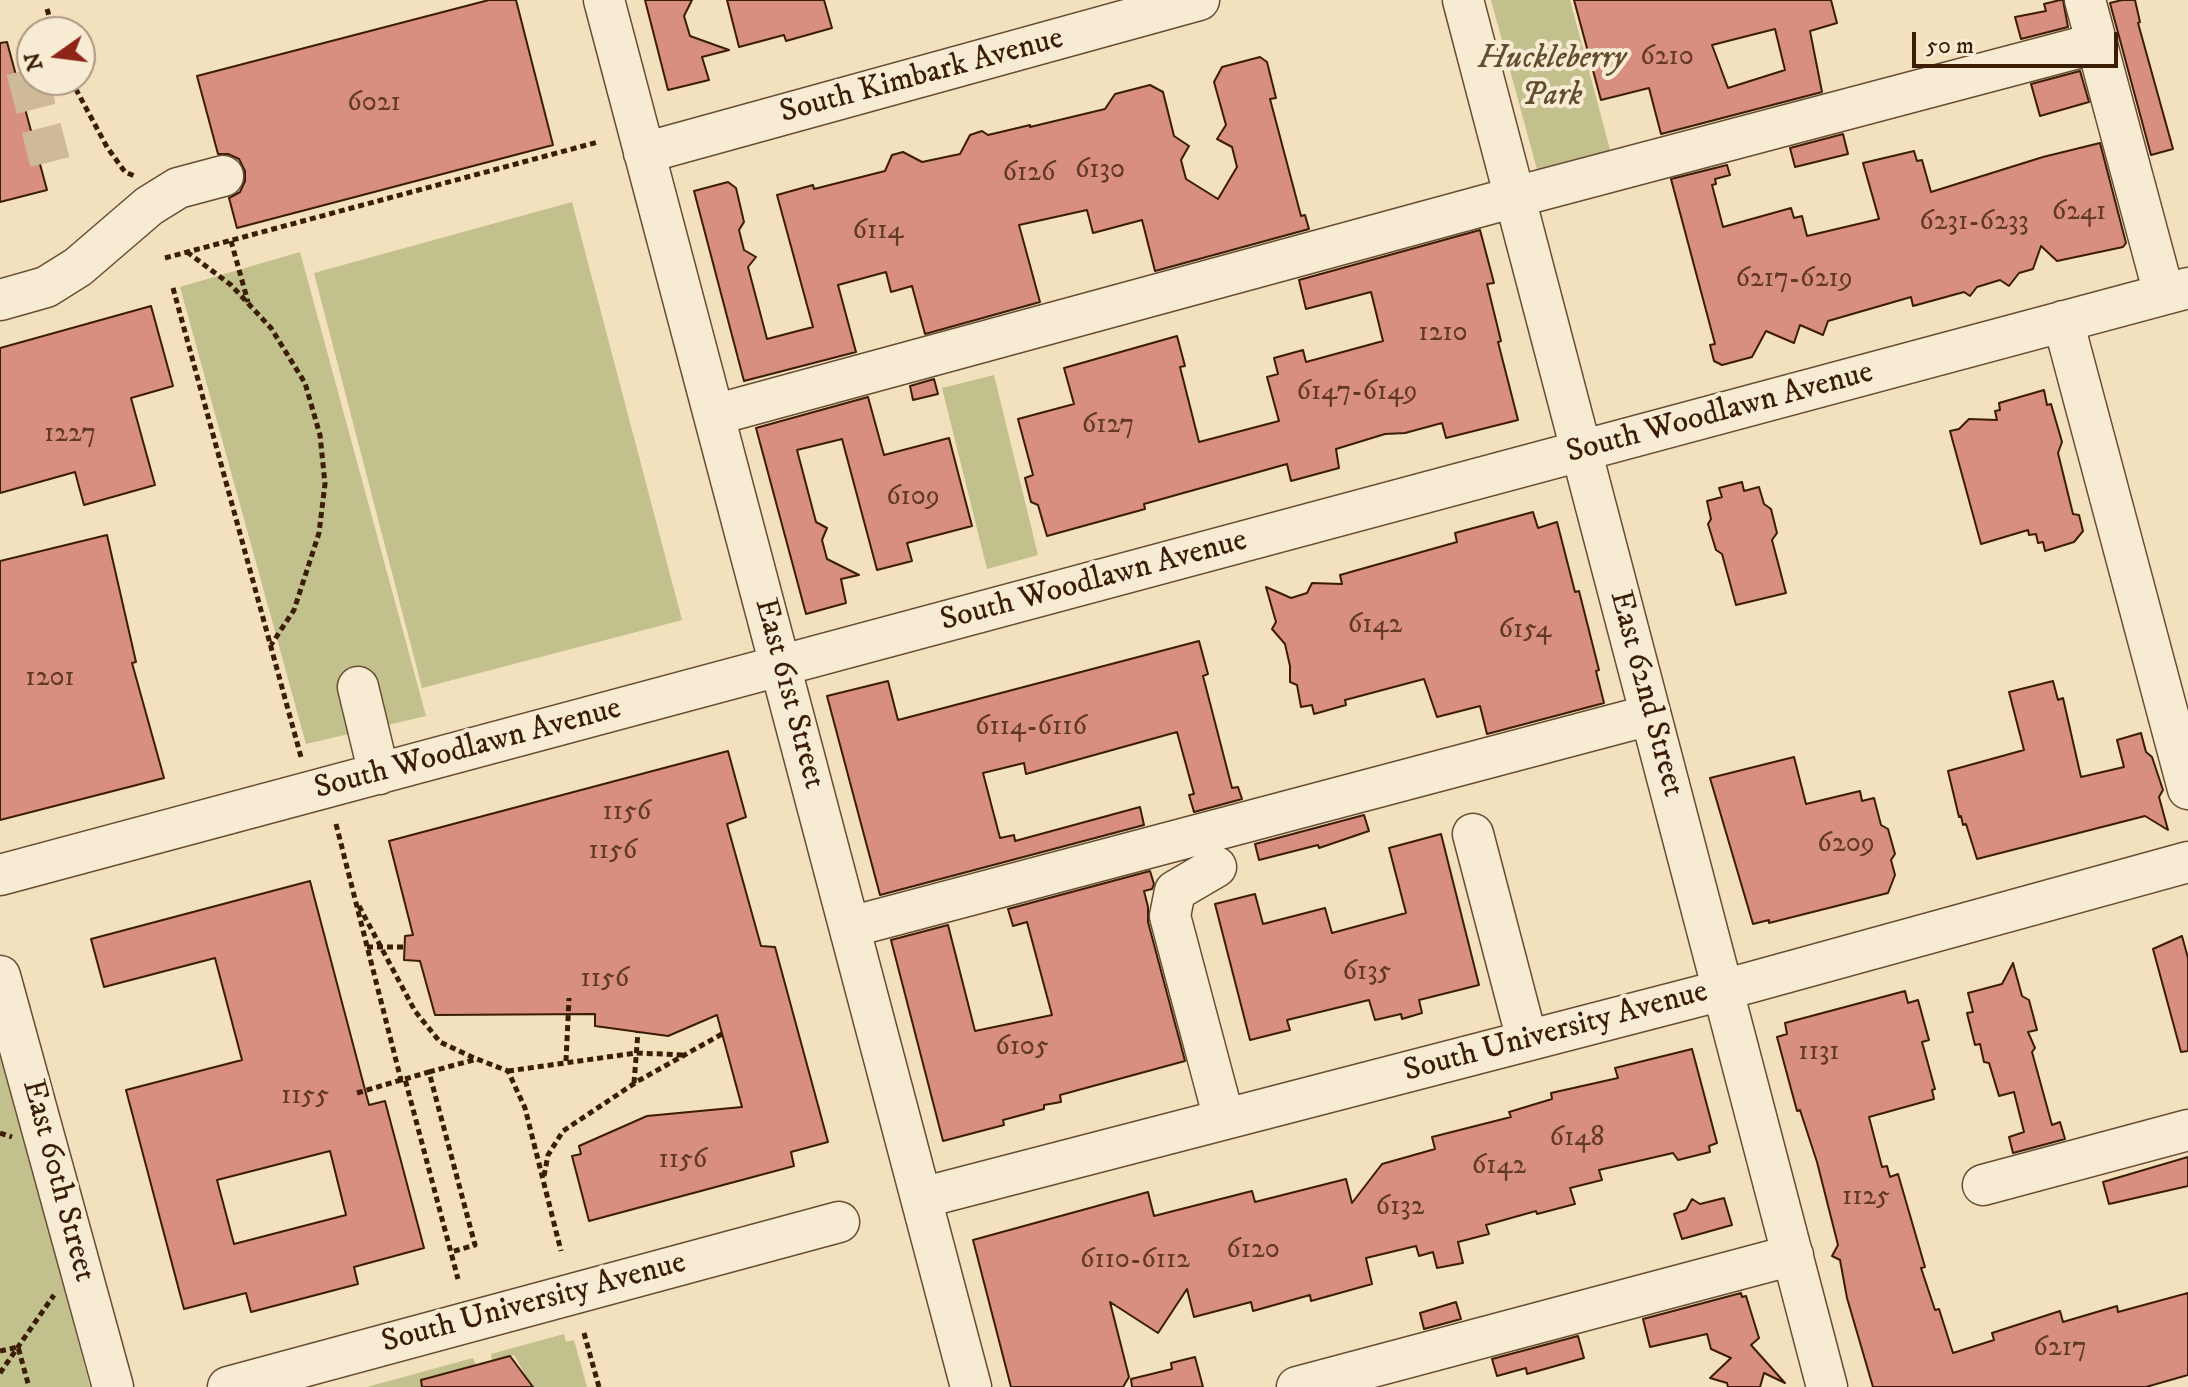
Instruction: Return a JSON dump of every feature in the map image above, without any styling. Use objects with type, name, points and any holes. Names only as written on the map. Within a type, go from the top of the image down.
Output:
[{"type":"street","name":"East 61st Street","points":[[604,0],[971,1387]]},
{"type":"street","name":"South Kimbark Avenue","points":[[644,153],[1199,0]]},
{"type":"street","name":"East 62nd Street","points":[[1463,0],[1827,1387]]},
{"type":"street","points":[[2085,0],[2176,291]]},
{"type":"street","points":[[714,415],[1515,197],[2097,43]]},
{"type":"street","points":[[0,300],[46,287],[78,267],[149,206],[178,188],[223,176]]},
{"type":"street","name":"South Woodlawn Avenue","points":[[0,875],[2176,291]]},
{"type":"street","points":[[2063,321],[2188,789]]},
{"type":"street","points":[[358,687],[379,774]]},
{"type":"street","points":[[850,927],[1650,715]]},
{"type":"street","points":[[1473,834],[1527,1040]]},
{"type":"street","name":"South University Avenue","points":[[921,1198],[1723,990],[2188,862]]},
{"type":"street","points":[[1216,867],[1175,891],[1170,916],[1224,1119]]},
{"type":"street","name":"East 60th Street","points":[[0,976],[113,1387]]},
{"type":"street","points":[[1983,1185],[2188,1130]]},
{"type":"street","name":"South University Avenue","points":[[228,1387],[839,1222]]},
{"type":"street","points":[[1297,1387],[1793,1255]]},
{"type":"path","points":[[47,9],[49,16]]},
{"type":"path","points":[[80,96],[107,147],[125,172],[138,177]]},
{"type":"path","points":[[165,258],[598,142]]},
{"type":"path","points":[[231,241],[248,303]]},
{"type":"path","points":[[187,252],[231,285],[271,328],[305,383],[320,435],[325,484],[319,533],[294,610],[271,646]]},
{"type":"path","points":[[173,288],[301,757]]},
{"type":"path","points":[[336,824],[458,1279]]},
{"type":"path","points":[[354,895],[415,1011],[440,1042],[508,1071],[636,1053],[685,1055]]},
{"type":"path","points":[[367,947],[405,947]]},
{"type":"path","points":[[566,1061],[569,998]]},
{"type":"path","points":[[634,1084],[638,1032]]},
{"type":"path","points":[[543,1181],[548,1155],[563,1131],[634,1084],[722,1034]]},
{"type":"path","points":[[357,1093],[477,1059]]},
{"type":"path","points":[[508,1071],[525,1108],[561,1251]]},
{"type":"path","points":[[429,1072],[475,1245],[451,1252]]},
{"type":"path","points":[[0,1373],[57,1291]]},
{"type":"path","points":[[584,1333],[599,1387]]},
{"type":"path","points":[[0,1351],[18,1347]]},
{"type":"path","points":[[18,1347],[29,1387]]},
{"type":"green space","name":"Huckleberry Park","points":[[1491,0],[1570,0],[1612,157],[1539,177]]},
{"type":"green space","points":[[572,202],[682,620],[422,688],[314,273]]},
{"type":"green space","points":[[300,252],[426,716],[306,744],[180,287]]},
{"type":"green space","points":[[994,375],[1038,555],[987,569],[942,388]]},
{"type":"green space","points":[[0,1053],[10,1084],[90,1387],[0,1387]]},
{"type":"green space","points":[[564,1334],[566,1342],[574,1340],[587,1387],[532,1387],[514,1355],[492,1361],[491,1354]]},
{"type":"green space","points":[[473,1358],[476,1365],[459,1387],[367,1387]]},
{"type":"building","points":[[489,0],[516,0],[553,145],[237,228],[229,198],[240,192],[245,171],[239,159],[218,154],[197,76]]},
{"type":"building","points":[[645,0],[692,0],[684,16],[690,36],[729,50],[702,57],[709,80],[668,90]]},
{"type":"building","points":[[727,0],[824,0],[832,28],[786,41],[784,35],[739,47]]},
{"type":"building","points":[[1574,0],[1831,0],[1837,23],[1810,31],[1822,92],[1661,134],[1649,88],[1601,100]],"holes":[[[1775,29],[1785,70],[1728,88],[1712,45]]]},
{"type":"building","points":[[2063,0],[2068,27],[2021,39],[2015,17],[2046,11],[2044,4]]},
{"type":"building","points":[[2135,0],[2138,23],[2173,149],[2151,155],[2110,3]]},
{"type":"building","points":[[7,42],[16,75],[16,96],[22,96],[47,190],[0,202],[0,43]]},
{"type":"building","points":[[1260,57],[1267,62],[1276,98],[1270,99],[1301,216],[1305,215],[1309,229],[1155,271],[1142,220],[1093,233],[1087,210],[1019,225],[1040,302],[925,334],[912,286],[891,292],[886,272],[838,285],[856,352],[744,381],[694,191],[728,182],[736,188],[744,222],[739,230],[744,250],[756,257],[748,267],[767,339],[813,327],[777,195],[885,171],[892,155],[903,152],[922,162],[960,154],[970,135],[1030,127],[1105,109],[1115,94],[1150,85],[1163,92],[1174,136],[1189,146],[1181,160],[1186,179],[1218,199],[1237,167],[1232,147],[1217,139],[1226,125],[1214,82],[1222,67]]},
{"type":"building","points":[[2080,71],[2089,102],[2040,116],[2031,84]]},
{"type":"building","points":[[1843,134],[1848,154],[1795,167],[1790,148]]},
{"type":"building","points":[[2100,143],[2126,243],[2123,247],[2057,261],[2041,246],[2033,269],[2019,273],[2009,286],[2000,280],[1977,287],[1970,296],[1964,292],[1913,306],[1911,297],[1828,321],[1823,335],[1800,325],[1794,343],[1766,331],[1752,357],[1722,365],[1714,361],[1710,345],[1715,344],[1671,179],[1727,165],[1730,175],[1715,179],[1716,184],[1712,185],[1723,227],[1791,208],[1794,218],[1802,216],[1807,236],[1879,219],[1863,163],[1914,151],[1917,161],[1922,160],[1931,192],[2043,157]]},
{"type":"building","points":[[1480,230],[1494,283],[1487,284],[1501,341],[1498,342],[1518,420],[1446,438],[1442,423],[1405,433],[1385,434],[1336,449],[1339,468],[1291,481],[1287,464],[1144,504],[1145,509],[1047,536],[1038,505],[1031,502],[1025,478],[1033,475],[1018,419],[1074,404],[1064,368],[1177,336],[1185,366],[1180,367],[1199,442],[1279,421],[1267,377],[1278,374],[1274,358],[1303,350],[1306,362],[1383,341],[1371,292],[1306,309],[1299,280]]},
{"type":"building","points":[[151,306],[173,386],[131,398],[155,485],[84,505],[75,472],[0,493],[0,348]]},
{"type":"building","points":[[934,379],[938,394],[913,400],[910,386]]},
{"type":"building","points":[[2044,390],[2062,442],[2058,453],[2073,514],[2079,515],[2083,531],[2074,542],[2045,551],[2043,542],[2038,543],[2036,534],[2029,535],[2028,530],[1981,544],[1950,431],[1959,429],[1969,419],[1997,420],[1995,411],[2000,410],[1999,403]]},
{"type":"building","points":[[868,397],[884,455],[949,438],[972,526],[907,543],[912,561],[877,570],[842,439],[797,450],[816,522],[827,528],[822,540],[827,559],[859,575],[841,579],[846,603],[806,614],[756,428]]},
{"type":"building","points":[[1742,482],[1744,491],[1759,487],[1764,504],[1771,509],[1777,533],[1772,540],[1786,593],[1736,605],[1722,554],[1716,550],[1708,524],[1711,519],[1707,501],[1722,497],[1719,488]]},
{"type":"building","points":[[1533,512],[1538,528],[1557,522],[1575,592],[1579,591],[1604,703],[1487,734],[1480,706],[1437,717],[1424,679],[1345,700],[1346,705],[1314,714],[1312,705],[1301,707],[1297,685],[1290,682],[1285,644],[1272,629],[1276,622],[1266,587],[1291,598],[1307,593],[1312,583],[1342,584],[1340,575],[1457,542],[1455,533]]},
{"type":"building","points":[[107,535],[136,662],[132,663],[164,778],[0,820],[0,561]]},
{"type":"building","points":[[1199,641],[1208,674],[1203,676],[1232,788],[1238,787],[1242,799],[1194,812],[1189,795],[1194,794],[1177,732],[1026,774],[1024,763],[983,773],[1000,838],[1014,835],[1015,841],[1140,807],[1144,825],[880,895],[827,696],[888,681],[898,720]]},
{"type":"building","points":[[2053,681],[2058,700],[2063,698],[2081,777],[2124,767],[2117,740],[2141,733],[2163,790],[2159,797],[2168,830],[2145,816],[1977,859],[1966,824],[1963,825],[1959,817],[1948,771],[2024,750],[2009,692]]},
{"type":"building","points":[[728,751],[746,817],[727,824],[761,946],[775,947],[828,1142],[791,1152],[794,1166],[589,1221],[572,1156],[581,1154],[579,1146],[647,1116],[742,1107],[717,1015],[668,1036],[595,1026],[595,1014],[435,1015],[420,961],[404,960],[405,936],[413,935],[389,841]]},
{"type":"building","points":[[1794,757],[1806,804],[1860,791],[1862,801],[1874,798],[1881,825],[1888,829],[1895,854],[1891,860],[1895,875],[1888,893],[1769,923],[1769,920],[1753,924],[1710,778]]},
{"type":"building","points":[[1364,815],[1369,831],[1319,848],[1318,845],[1259,860],[1255,844]]},
{"type":"building","points":[[1441,834],[1479,985],[1419,1000],[1422,1013],[1402,1019],[1401,1014],[1375,1020],[1369,1000],[1287,1020],[1290,1030],[1250,1040],[1215,904],[1255,894],[1263,924],[1325,908],[1332,933],[1406,913],[1389,848]]},
{"type":"building","points":[[1150,871],[1154,884],[1152,889],[1144,891],[1148,922],[1185,1061],[1060,1095],[1061,1102],[1003,1120],[1004,1125],[943,1141],[891,940],[948,925],[975,1031],[1052,1015],[1027,922],[1013,926],[1008,909]]},
{"type":"building","points":[[310,881],[369,1105],[385,1101],[424,1248],[354,1267],[358,1284],[251,1312],[246,1293],[184,1309],[126,1090],[242,1060],[215,958],[104,987],[91,939]],"holes":[[[330,1151],[346,1215],[234,1244],[217,1180]]]},
{"type":"building","points":[[2182,936],[2188,958],[2188,1051],[2181,1052],[2153,949]]},
{"type":"building","points":[[2013,963],[2022,996],[2029,1000],[2037,1030],[2028,1032],[2035,1048],[2032,1052],[2052,1125],[2060,1122],[2065,1139],[2013,1153],[2009,1137],[2024,1132],[2014,1092],[1999,1096],[1989,1063],[1984,1062],[1980,1044],[1975,1045],[1967,1013],[1973,1012],[1968,993],[2002,984]]},
{"type":"building","points":[[1905,991],[1908,1003],[1918,1000],[1929,1040],[1922,1042],[1935,1089],[1932,1090],[1934,1099],[1869,1117],[1882,1167],[1887,1166],[1890,1177],[1898,1174],[1925,1267],[1921,1268],[1935,1310],[1939,1309],[1953,1353],[1994,1340],[1992,1333],[2060,1311],[2063,1322],[2117,1306],[2118,1312],[2188,1293],[2188,1375],[2146,1387],[1873,1387],[1847,1298],[1840,1260],[1832,1256],[1838,1245],[1817,1162],[1800,1110],[1797,1111],[1777,1037],[1787,1034],[1785,1023]]},
{"type":"building","points":[[1692,1049],[1717,1143],[1709,1146],[1710,1152],[1678,1160],[1673,1153],[1599,1170],[1602,1180],[1570,1188],[1575,1204],[1486,1225],[1489,1234],[1458,1242],[1463,1263],[1437,1268],[1433,1252],[1419,1256],[1416,1246],[1366,1258],[1372,1284],[1311,1301],[1310,1295],[1253,1311],[1251,1302],[1194,1317],[1187,1289],[1158,1333],[1110,1302],[1129,1377],[1123,1387],[1011,1387],[973,1240],[1148,1192],[1154,1216],[1252,1191],[1255,1202],[1346,1179],[1352,1203],[1382,1164],[1435,1149],[1432,1137],[1511,1117],[1509,1112],[1552,1099],[1551,1093],[1618,1078],[1615,1068]]},
{"type":"building","points":[[2188,1157],[2188,1186],[2109,1204],[2103,1182]]},
{"type":"building","points":[[1724,1198],[1732,1225],[1682,1239],[1674,1214],[1686,1210],[1692,1199],[1700,1204]]},
{"type":"building","points":[[1741,1293],[1742,1297],[1746,1296],[1759,1338],[1751,1345],[1785,1383],[1764,1373],[1760,1387],[1728,1387],[1727,1383],[1710,1378],[1731,1358],[1711,1349],[1707,1334],[1650,1347],[1643,1319]]},
{"type":"building","points":[[1456,1302],[1461,1319],[1424,1329],[1420,1313]]},
{"type":"building","points":[[1578,1336],[1584,1358],[1527,1374],[1526,1368],[1497,1376],[1492,1359]]},
{"type":"building","points":[[510,1356],[533,1387],[422,1387],[421,1380]]},
{"type":"building","points":[[1195,1357],[1203,1387],[1132,1387],[1131,1379],[1172,1369],[1171,1363]]},
{"type":"tunnel","points":[[33,96],[50,162]]}]
